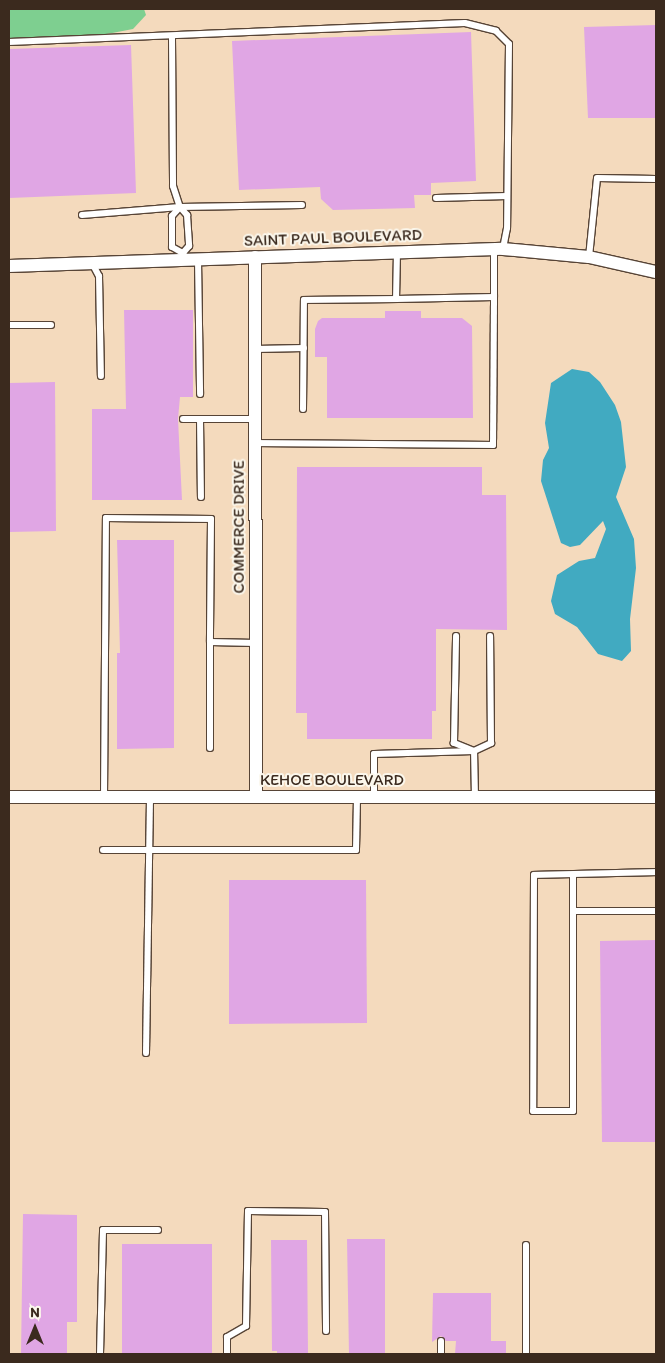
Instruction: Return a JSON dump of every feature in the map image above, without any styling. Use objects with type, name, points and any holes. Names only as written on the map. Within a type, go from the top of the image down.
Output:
[{"type":"street","name":"SAINT PAUL BOULEVARD","points":[[9,266],[92,263],[184,256],[198,260],[498,249],[589,257],[656,272]]},
{"type":"street","name":"COMMERCE DRIVE","points":[[255,257],[256,797]]},
{"type":"street","name":"KEHOE BOULEVARD","points":[[9,797],[656,797]]},
{"type":"lane","points":[[9,42],[172,38],[465,23],[496,31],[509,44],[507,196],[498,249],[494,297],[493,444],[255,443]]},
{"type":"lane","points":[[172,38],[172,186],[180,207],[187,215],[189,246],[184,256],[172,247],[172,216],[180,207]]},
{"type":"lane","points":[[589,257],[597,178],[656,180]]},
{"type":"lane","points":[[436,198],[507,196]]},
{"type":"lane","points":[[82,215],[180,207],[302,205]]},
{"type":"lane","points":[[396,299],[397,252]]},
{"type":"lane","points":[[198,260],[200,394]]},
{"type":"lane","points":[[92,263],[99,276],[101,376]]},
{"type":"lane","points":[[303,409],[304,300],[494,297]]},
{"type":"lane","points":[[9,325],[51,324]]},
{"type":"lane","points":[[255,349],[304,348]]},
{"type":"lane","points":[[183,420],[255,420]]},
{"type":"lane","points":[[200,420],[201,498]]},
{"type":"lane","points":[[104,798],[106,518],[211,519],[210,748]]},
{"type":"lane","points":[[456,636],[454,743],[474,751]]},
{"type":"lane","points":[[374,797],[374,754],[474,751],[491,743],[490,636]]},
{"type":"lane","points":[[210,642],[256,643]]},
{"type":"lane","points":[[474,751],[474,797]]},
{"type":"lane","points":[[146,1053],[150,797]]},
{"type":"lane","points":[[103,850],[356,850],[357,797]]},
{"type":"lane","points":[[573,875],[572,1110],[533,1110],[534,875],[656,872]]},
{"type":"lane","points":[[573,911],[656,911]]},
{"type":"lane","points":[[227,1354],[227,1337],[246,1326],[248,1210],[325,1212],[326,1330]]},
{"type":"lane","points":[[100,1354],[103,1230],[158,1230]]},
{"type":"lane","points":[[526,1245],[526,1354]]},
{"type":"lane","points":[[441,1341],[441,1354]]},
{"type":"green space","points":[[9,9],[144,9],[146,15],[133,29],[86,38],[9,39]]},
{"type":"water","points":[[572,369],[589,372],[600,382],[615,405],[621,422],[626,467],[616,497],[634,539],[636,568],[630,619],[631,651],[622,661],[598,654],[577,627],[555,614],[551,601],[557,575],[579,561],[595,558],[606,529],[603,521],[580,545],[570,547],[561,543],[541,481],[543,460],[549,448],[545,423],[551,383]]},
{"type":"building","points":[[656,25],[656,118],[588,118],[584,27]]},
{"type":"building","points":[[471,32],[476,181],[431,183],[431,195],[414,195],[415,208],[333,210],[321,199],[320,187],[239,190],[232,41]]},
{"type":"building","points":[[131,45],[136,193],[9,198],[9,49]]},
{"type":"building","points":[[124,310],[193,310],[193,397],[180,397],[178,419],[182,500],[92,500],[92,409],[126,409]]},
{"type":"building","points":[[385,311],[421,311],[421,318],[462,318],[472,326],[473,418],[327,418],[327,357],[315,357],[315,329],[318,321],[322,318],[385,318]]},
{"type":"building","points":[[55,382],[56,531],[9,532],[9,383]]},
{"type":"building","points":[[297,467],[482,467],[482,495],[506,495],[507,630],[436,629],[436,711],[432,711],[432,739],[307,739],[307,713],[296,713]]},
{"type":"building","points":[[117,540],[174,540],[174,748],[117,749],[117,653],[120,653]]},
{"type":"building","points":[[229,880],[366,880],[367,1023],[229,1024]]},
{"type":"building","points":[[656,940],[656,1142],[602,1142],[600,941]]},
{"type":"building","points":[[23,1214],[77,1215],[77,1322],[67,1322],[67,1354],[21,1354]]},
{"type":"building","points":[[347,1239],[385,1239],[385,1354],[349,1354]]},
{"type":"building","points":[[271,1240],[307,1240],[308,1354],[277,1354],[277,1351],[272,1351]]},
{"type":"building","points":[[122,1244],[212,1244],[212,1354],[122,1354]]},
{"type":"building","points":[[433,1293],[491,1293],[491,1341],[506,1341],[506,1354],[455,1354],[456,1341],[446,1341],[441,1336],[432,1342]]}]
